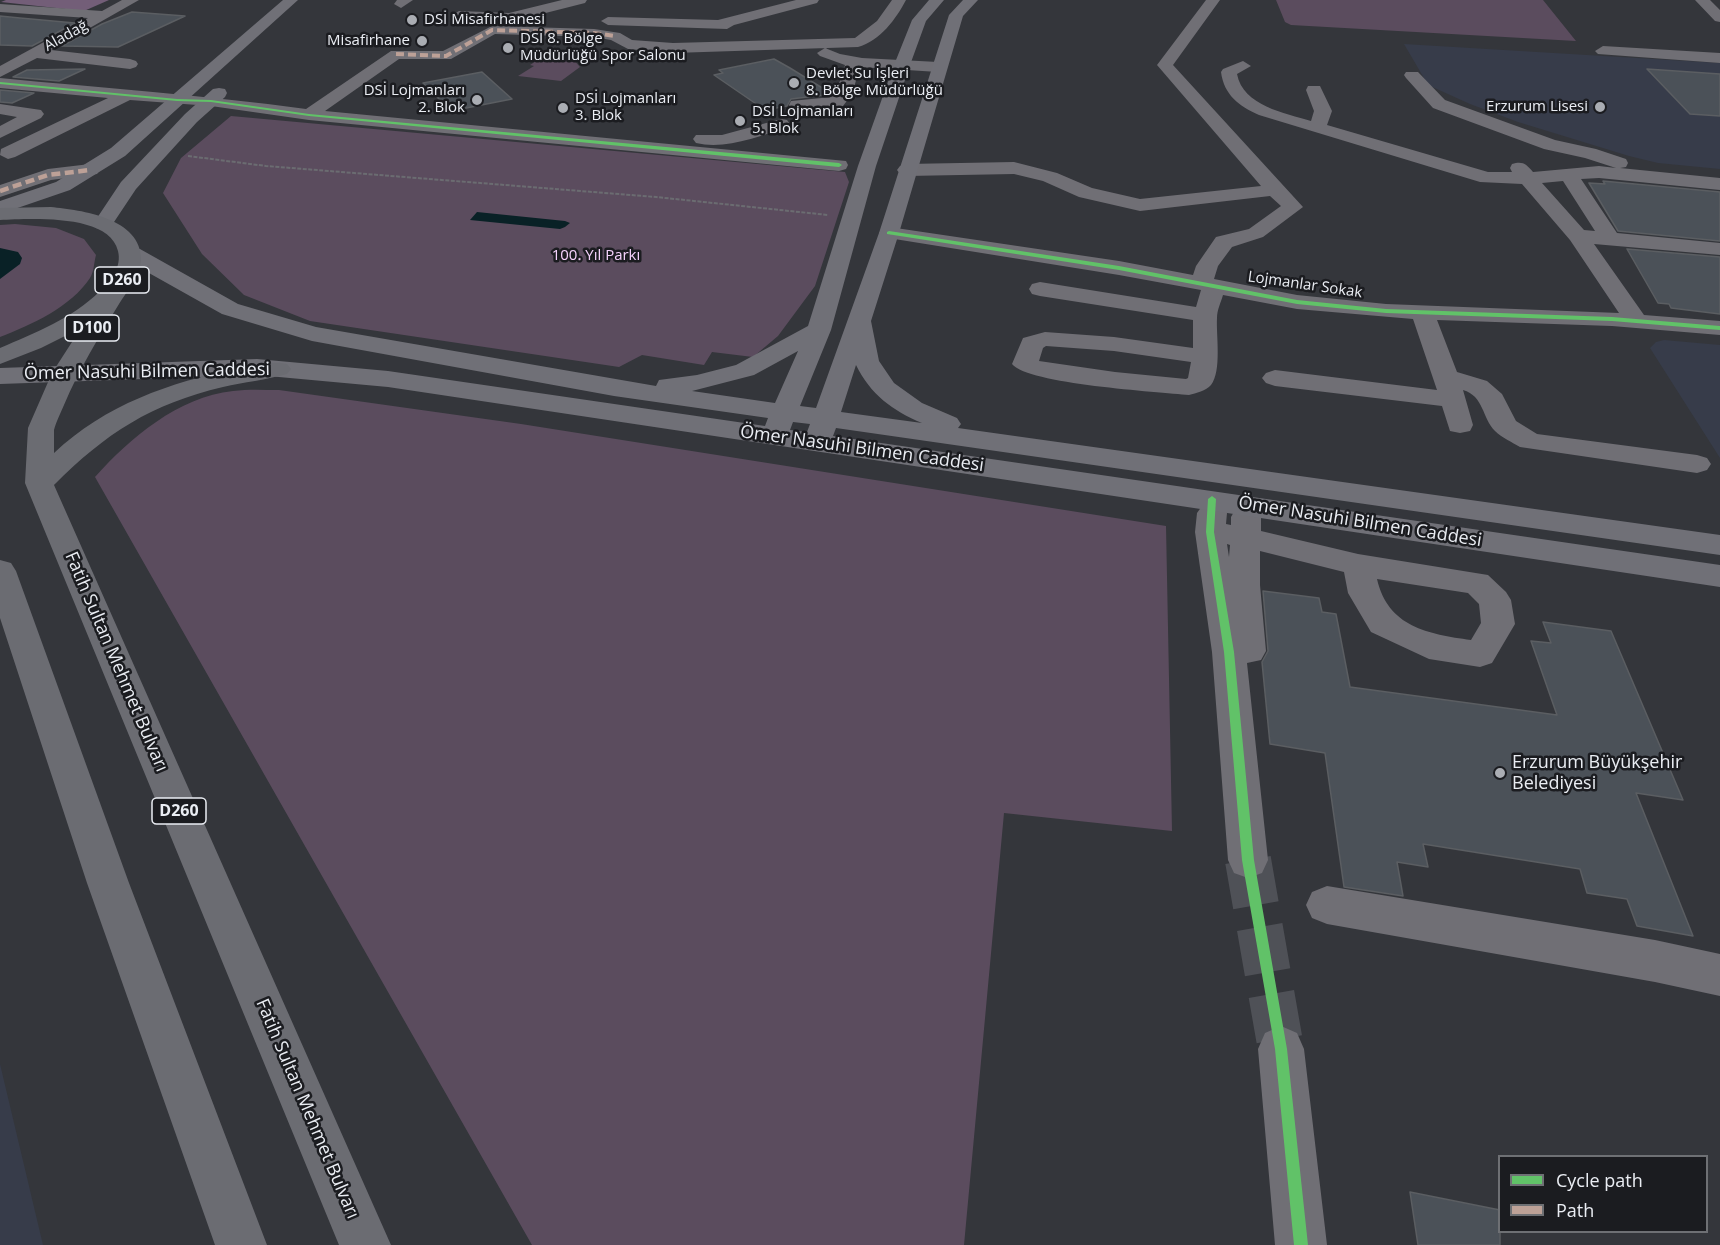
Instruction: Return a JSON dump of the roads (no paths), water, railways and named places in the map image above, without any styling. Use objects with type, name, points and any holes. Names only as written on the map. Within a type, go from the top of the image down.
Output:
[{"type":"highway","name":"D260","points":[[0,214],[31,212],[72,215],[104,224],[124,237],[132,254],[129,268],[120,284],[93,309],[51,335],[0,357]]},
{"type":"highway","name":"D100","points":[[65,373],[120,284]]},
{"type":"highway","points":[[39,483],[79,445],[111,423],[162,396],[199,383],[278,369]]},
{"type":"highway","name":"Fatih Sultan Mehmet Bulvarı","points":[[65,373],[41,428],[39,483],[365,1245]]},
{"type":"highway","points":[[0,571],[108,883],[241,1245]]},
{"type":"main road","points":[[0,208],[63,186],[118,152],[291,0]]},
{"type":"main road","points":[[778,424],[819,330],[867,166],[902,65],[919,20],[937,0]]},
{"type":"main road","points":[[822,430],[890,233],[938,67],[956,15],[971,0]]},
{"type":"main road","points":[[104,224],[128,186],[159,152],[228,85]]},
{"type":"main road","name":"Ömer Nasuhi Bilmen Caddesi","points":[[132,254],[230,309],[312,334],[614,388],[778,424]]},
{"type":"main road","points":[[860,315],[860,345],[868,369],[890,395],[920,414],[995,441]]},
{"type":"main road","points":[[614,388],[698,383],[745,370],[819,330]]},
{"type":"main road","name":"Ömer Nasuhi Bilmen Caddesi","points":[[0,376],[257,367],[388,379],[822,430],[995,441],[1719,546]]},
{"type":"main road","name":"Ömer Nasuhi Bilmen Caddesi","points":[[822,430],[1211,516]]},
{"type":"main road","name":"Ömer Nasuhi Bilmen Caddesi","points":[[1245,521],[1720,576]]},
{"type":"street","name":"Aladağ","points":[[0,72],[132,0]]},
{"type":"street","points":[[508,17],[580,0]]},
{"type":"street","points":[[717,25],[812,0]]},
{"type":"street","points":[[309,115],[396,54],[446,56],[492,30],[594,33],[615,36],[628,44],[673,48],[858,42],[884,24],[899,0]]},
{"type":"street","points":[[1205,357],[1114,344],[1045,339],[1032,343],[1025,364],[1040,370],[1189,387],[1200,382],[1205,357],[1207,266],[1224,242],[1256,233],[1293,207],[1275,190],[1165,65],[1213,0]]},
{"type":"street","points":[[1710,5],[1720,18]]},
{"type":"street","points":[[0,8],[103,15]]},
{"type":"street","points":[[581,20],[623,8]]},
{"type":"street","points":[[648,23],[703,9]]},
{"type":"street","points":[[459,15],[776,26]]},
{"type":"street","points":[[818,43],[819,49],[831,57],[854,61],[938,67]]},
{"type":"street","points":[[12,51],[130,63]]},
{"type":"street","points":[[1603,51],[1720,58]]},
{"type":"street","points":[[797,105],[837,102],[844,94],[854,61]]},
{"type":"street","points":[[1243,66],[1229,72],[1229,84],[1245,103],[1273,115],[1487,178],[1523,173],[1599,172],[1720,184]]},
{"type":"street","points":[[1412,75],[1439,104],[1550,145],[1618,162],[1628,168],[1632,175]]},
{"type":"street","points":[[0,83],[177,100],[211,101],[309,115],[839,165]]},
{"type":"street","points":[[2,110],[58,88]]},
{"type":"street","points":[[1314,90],[1323,111],[1318,127]]},
{"type":"street","points":[[8,153],[128,95]]},
{"type":"street","points":[[326,104],[652,136],[722,140],[782,124]]},
{"type":"street","points":[[0,133],[35,114],[2,110]]},
{"type":"street","points":[[907,170],[1014,168],[1050,177],[1086,193],[1140,205],[1275,190]]},
{"type":"street","points":[[0,191],[48,175],[90,170]]},
{"type":"street","points":[[1523,173],[1578,236],[1637,321]]},
{"type":"street","points":[[1568,174],[1610,239]]},
{"type":"street","name":"Lojmanlar Sokak","points":[[890,233],[1208,284],[1297,302],[1386,311],[1637,321],[1720,328]]},
{"type":"street","points":[[1578,236],[1720,249]]},
{"type":"street","points":[[1040,289],[1205,315]]},
{"type":"street","points":[[1421,312],[1432,333],[1451,388],[1460,425]]},
{"type":"street","points":[[1275,378],[1451,388],[1478,386],[1493,400],[1505,426],[1530,441],[1697,464]]},
{"type":"street","points":[[1245,521],[1244,585],[1256,861],[1211,516],[1245,521],[1358,565]]},
{"type":"street","points":[[1327,905],[1655,961],[1720,975]]},
{"type":"street","points":[[1301,1245],[1289,1050],[1319,1245]]},
{"type":"tunnel","points":[[1248,860],[1281,1049]]},
{"type":"place","name":"DSİ Misafirhanesi","points":[[412,20]]},
{"type":"place","name":"Misafirhane","points":[[422,41]]},
{"type":"place","name":"DSİ 8. Bölge Müdürlüğü Spor Salonu","points":[[508,48]]},
{"type":"place","name":"Devlet Su İşleri 8. Bölge Müdürlüğü","points":[[794,83]]},
{"type":"place","name":"DSİ Lojmanları 2. Blok","points":[[477,100]]},
{"type":"place","name":"Erzurum Lisesi","points":[[1600,107]]},
{"type":"place","name":"DSİ Lojmanları 3. Blok","points":[[563,108]]},
{"type":"place","name":"DSİ Lojmanları 5. Blok","points":[[740,121]]},
{"type":"place","name":"Erzurum Büyükşehir Belediyesi","points":[[1500,773]]},
{"type":"park label","name":"100. Yıl Parkı","points":[[596,256]]}]
